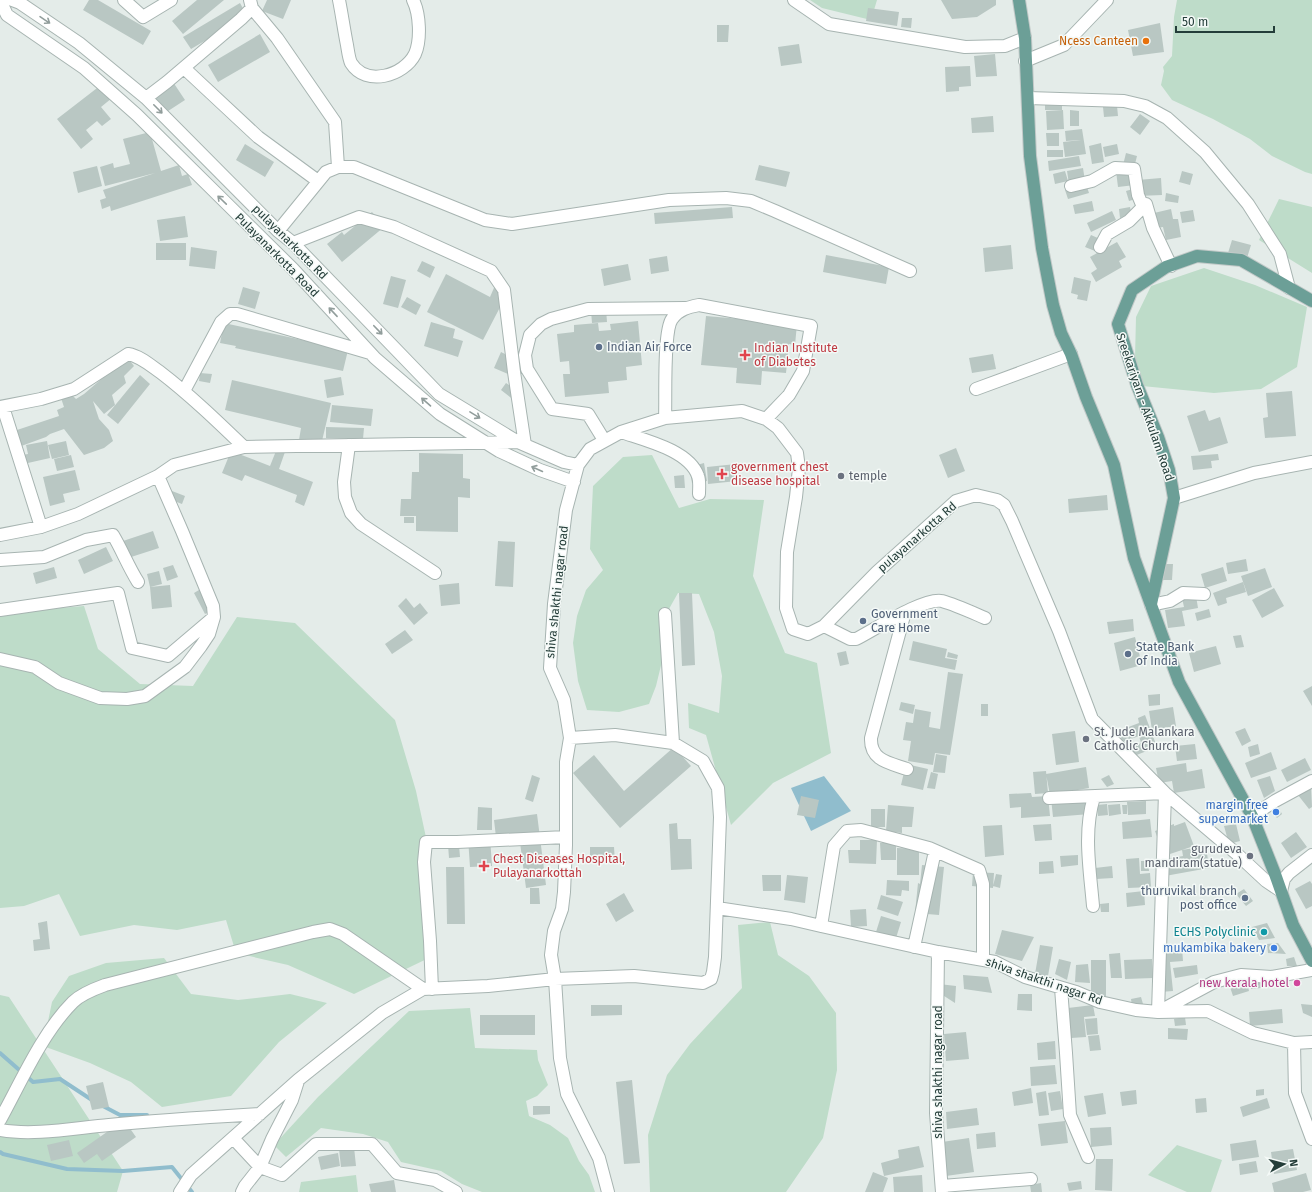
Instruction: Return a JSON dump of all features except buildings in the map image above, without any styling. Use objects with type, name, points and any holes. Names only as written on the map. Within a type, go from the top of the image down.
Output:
[{"type":"main road","points":[[1019,0],[1025,38],[1030,156],[1042,248],[1061,333],[1071,354],[1086,397],[1114,465],[1134,558],[1178,682],[1252,816],[1293,925],[1310,955]]},
{"type":"main road","name":"Sreekariyam - Akkulam Road","points":[[1151,605],[1174,498],[1169,470],[1158,437],[1137,385],[1118,324],[1132,290],[1170,266],[1197,256],[1241,260],[1312,301]]},
{"type":"street","name":"Pulayanarkotta Road","points":[[0,0],[7,15],[84,68],[137,115],[294,269],[370,353],[440,414],[499,451],[540,470],[574,482]]},
{"type":"street","name":"pulayanarkotta Rd","points":[[12,0],[20,3],[79,43],[146,98],[278,231],[293,243],[440,394],[521,443],[564,462],[578,465]]},
{"type":"street","points":[[124,0],[143,17],[171,0]]},
{"type":"street","points":[[339,0],[351,62],[360,73],[371,77],[388,75],[402,69],[415,54],[420,31],[417,7],[413,0]]},
{"type":"street","points":[[794,0],[829,24],[965,47],[1005,46],[1025,38]]},
{"type":"street","points":[[1025,61],[1064,44],[1107,0]]},
{"type":"street","points":[[146,98],[184,68],[241,19],[251,4],[277,38],[334,122],[338,167]]},
{"type":"street","points":[[184,68],[258,137],[318,181]]},
{"type":"street","points":[[1028,98],[1089,99],[1124,102],[1145,106],[1167,118],[1205,152],[1248,204],[1280,254],[1289,288]]},
{"type":"street","points":[[278,231],[326,172],[338,167],[354,168],[460,212],[485,220],[512,224],[669,200],[726,198],[751,201],[910,271]]},
{"type":"street","points":[[1071,186],[1092,181],[1115,168],[1134,169],[1138,195],[1143,207]]},
{"type":"street","points":[[1100,246],[1107,234],[1129,221],[1146,204],[1153,228],[1170,266]]},
{"type":"street","points":[[0,535],[41,527],[78,514],[158,476],[174,466],[244,447],[485,442],[521,443],[504,290],[491,271],[394,227],[359,217],[293,243]]},
{"type":"street","points":[[604,440],[588,414],[552,410],[527,369],[525,355],[530,335],[541,324],[551,319],[588,309],[685,308],[699,305],[811,326],[803,371],[789,395],[766,419]]},
{"type":"street","points":[[665,418],[666,341],[672,319],[685,308]]},
{"type":"street","points":[[184,391],[221,322],[230,314],[237,314],[370,353]]},
{"type":"street","points":[[41,527],[2,407],[41,399],[74,389],[128,354],[135,355],[149,364],[184,391],[244,447]]},
{"type":"street","points":[[976,390],[1071,354]]},
{"type":"street","name":"pulayanarkotta Rd","points":[[574,482],[578,465],[590,449],[621,432],[665,418],[742,411],[766,419],[778,428],[797,453],[799,468],[787,552],[786,608],[793,629],[808,634],[824,626],[877,572],[956,501],[976,495],[997,500],[1004,505],[1012,521],[1059,631],[1092,719],[1165,793],[1237,854],[1266,881],[1281,891]]},
{"type":"street","points":[[621,432],[651,442],[682,456],[692,465],[698,476],[699,494]]},
{"type":"street","points":[[349,445],[344,482],[345,497],[350,513],[361,524],[435,573]]},
{"type":"street","points":[[1174,498],[1254,473],[1312,462]]},
{"type":"street","points":[[0,659],[35,668],[59,683],[100,698],[127,699],[145,696],[185,667],[209,634],[214,617],[213,606],[158,476]]},
{"type":"street","name":"shiva shakthi nagar road","points":[[574,482],[566,510],[562,539],[554,604],[550,668],[564,700],[570,738],[566,762],[564,892],[562,909],[554,931],[551,955],[555,979],[560,1058],[567,1094],[599,1158],[608,1192]]},
{"type":"street","points":[[0,560],[44,557],[86,540],[113,535],[124,553],[131,571],[138,582]]},
{"type":"street","points":[[0,610],[118,593],[132,648],[168,656],[214,617]]},
{"type":"street","points":[[1151,605],[1170,601],[1183,593],[1204,594]]},
{"type":"street","points":[[824,626],[850,639],[856,639],[924,603],[941,601],[985,618]]},
{"type":"street","points":[[905,612],[871,738],[871,745],[877,756],[884,761],[907,769]]},
{"type":"street","points":[[665,614],[673,743]]},
{"type":"street","points":[[180,1192],[191,1175],[298,1080],[382,1013],[427,989],[488,986],[555,979],[634,976],[703,983],[711,979],[714,972],[720,817],[718,788],[703,761],[673,743],[615,734],[570,738]]},
{"type":"street","points":[[1252,816],[1275,801],[1312,781]]},
{"type":"street","points":[[1049,798],[1165,793],[1158,1012]]},
{"type":"street","points":[[1093,906],[1088,847],[1090,809],[1094,797]]},
{"type":"street","points":[[821,926],[834,846],[847,831],[861,830],[935,851],[979,870],[983,884],[983,959]]},
{"type":"street","points":[[427,989],[430,941],[424,862],[426,842],[566,838]]},
{"type":"street","points":[[914,947],[935,851]]},
{"type":"street","points":[[1281,891],[1284,879],[1289,872],[1312,855]]},
{"type":"street","name":"shiva shakthi nagar Rd","points":[[717,908],[791,919],[914,947],[983,959],[995,962],[1025,977],[1076,992],[1100,1002],[1136,1010],[1158,1012],[1208,1011],[1253,1034],[1294,1043],[1312,1042]]},
{"type":"street","points":[[0,1120],[49,1029],[74,1002],[90,991],[105,985],[330,929],[343,934],[427,989]]},
{"type":"street","name":"shiva shakthi nagar road","points":[[938,952],[936,1113],[942,1189]]},
{"type":"street","points":[[1158,1012],[1214,982],[1242,975],[1272,977],[1312,970]]},
{"type":"street","points":[[1061,988],[1070,1114],[1088,1157]]},
{"type":"street","points":[[1294,1043],[1295,1092],[1312,1139]]},
{"type":"street","points":[[242,1192],[244,1186],[260,1167],[272,1139],[292,1100],[298,1080]]},
{"type":"street","points":[[0,1130],[30,1132],[112,1124],[260,1114]]},
{"type":"street","points":[[233,1138],[260,1167],[282,1175],[316,1144],[372,1144],[397,1173],[435,1180],[456,1192]]},
{"type":"street","points":[[942,1189],[1031,1179]]},
{"type":"green space","points":[[810,0],[877,0],[871,20],[822,8]]},
{"type":"green space","points":[[1177,0],[1312,0],[1312,174],[1272,156],[1250,139],[1213,119],[1172,100],[1161,85],[1164,71],[1163,67],[1172,56],[1174,17]]},
{"type":"green space","points":[[1279,199],[1312,207],[1312,273],[1259,240]]},
{"type":"green space","points":[[1204,268],[1255,285],[1307,307],[1297,367],[1261,389],[1214,393],[1142,386],[1135,358],[1136,317],[1151,286]]},
{"type":"green space","points":[[652,455],[679,508],[710,499],[764,500],[753,576],[785,653],[817,663],[831,753],[773,783],[731,825],[706,735],[689,728],[688,703],[719,713],[722,676],[714,632],[699,594],[678,593],[661,623],[664,653],[656,686],[649,704],[619,712],[587,710],[578,681],[573,643],[577,616],[586,590],[603,570],[590,549],[593,486],[623,457]]},
{"type":"green space","points":[[84,606],[98,649],[140,684],[193,686],[237,617],[295,623],[395,720],[416,791],[430,856],[430,901],[435,955],[354,994],[288,965],[236,953],[226,920],[177,930],[134,925],[80,936],[59,894],[24,906],[0,908],[0,613]]},
{"type":"green space","points":[[770,922],[778,955],[809,976],[836,1013],[837,1070],[823,1138],[786,1192],[650,1192],[648,1135],[667,1075],[690,1044],[742,988],[738,925]]},
{"type":"green space","points":[[164,958],[191,994],[238,1000],[290,994],[327,1003],[279,1042],[231,1096],[162,1107],[131,1082],[90,1063],[43,1046],[52,1002],[69,976],[106,963]]},
{"type":"green space","points":[[0,995],[9,997],[123,1171],[117,1192],[0,1192]]},
{"type":"green space","points":[[470,1008],[475,1048],[537,1050],[538,1060],[548,1085],[537,1096],[526,1101],[529,1116],[550,1125],[568,1138],[579,1161],[589,1175],[595,1192],[482,1192],[462,1184],[441,1171],[401,1162],[388,1142],[363,1134],[321,1128],[286,1157],[274,1145],[318,1097],[409,1011]]},
{"type":"green space","points":[[1177,1145],[1222,1160],[1211,1192],[1187,1192],[1148,1175]]},
{"type":"green space","points":[[356,1175],[358,1192],[299,1192],[301,1182]]},
{"type":"water","points":[[824,776],[851,811],[811,831],[791,788]]},
{"type":"waterway","points":[[0,1053],[33,1082],[60,1079],[92,1100]]},
{"type":"waterway","points":[[101,1105],[120,1115],[147,1115]]},
{"type":"waterway","points":[[0,1152],[3,1154],[67,1169],[123,1171],[172,1167],[192,1192]]},
{"type":"place","name":"Ncess Canteen","points":[[1146,41]]},
{"type":"place","name":"Indian Air Force","points":[[599,347]]},
{"type":"place","name":"Indian Institute of Diabetes","points":[[745,355]]},
{"type":"place","name":"government chest disease hospital","points":[[722,474]]},
{"type":"place","name":"temple","points":[[841,476]]},
{"type":"place","name":"Government Care Home","points":[[863,621]]},
{"type":"place","name":"State Bank of India","points":[[1128,654]]},
{"type":"place","name":"St. Jude Malankara Catholic Church","points":[[1086,739]]},
{"type":"place","name":"margin free supermarket","points":[[1276,812]]},
{"type":"place","name":"gurudeva mandiram(statue)","points":[[1250,856]]},
{"type":"place","name":"Chest Diseases Hospital, Pulayanarkottah","points":[[484,866]]},
{"type":"place","name":"thuruvikal branch post office","points":[[1245,898]]},
{"type":"place","name":"ECHS Polyclinic","points":[[1264,932]]},
{"type":"place","name":"mukambika bakery","points":[[1274,948]]},
{"type":"place","name":"new kerala hotel","points":[[1297,983]]}]
